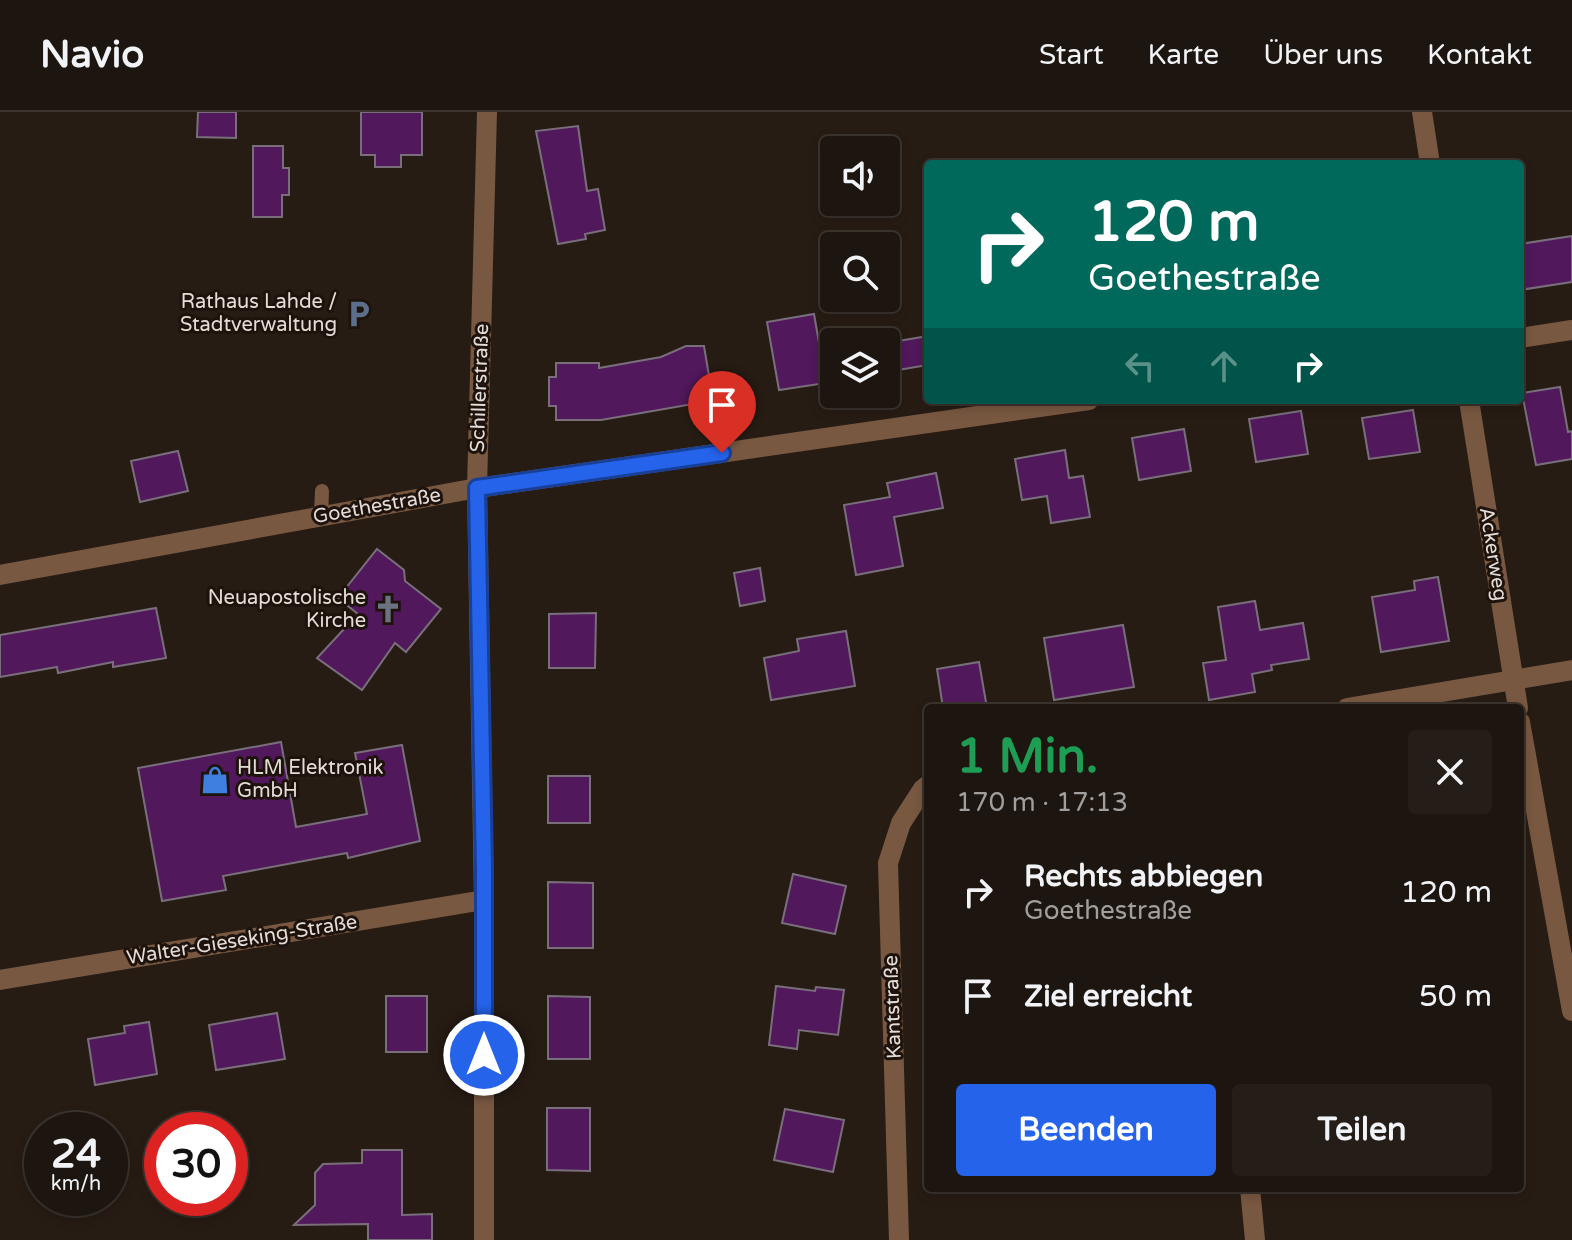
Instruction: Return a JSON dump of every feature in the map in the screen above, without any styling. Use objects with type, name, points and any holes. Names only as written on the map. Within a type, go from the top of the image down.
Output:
[{"type":"street","name":"Schillerstraße","points":[[484,1240],[484,900],[477,488],[487,112]]},
{"type":"street","points":[[1422,112],[1429,160]]},
{"type":"street","points":[[1524,337],[1572,330]]},
{"type":"street","name":"Goethestraße","points":[[0,575],[477,488],[1061,404]]},
{"type":"street","name":"Ackerweg","points":[[1470,404],[1517,704]]},
{"type":"street","points":[[1372,704],[1572,670]]},
{"type":"street","points":[[1524,744],[1572,1011]]},
{"type":"street","name":"Kantstraße","points":[[899,1240],[888,863],[901,823],[924,788]]},
{"type":"street","name":"Walter-Gieseking-Straße","points":[[0,980],[484,900]]},
{"type":"street","points":[[1250,1192],[1255,1240]]},
{"type":"lane","points":[[321,516],[322,491]]},
{"type":"building","points":[[198,112],[236,112],[236,138],[197,137]]},
{"type":"building","points":[[361,112],[422,112],[422,155],[401,155],[401,167],[375,167],[375,155],[361,155]]},
{"type":"building","points":[[578,126],[587,191],[598,189],[605,230],[585,234],[586,239],[558,244],[536,131]]},
{"type":"building","points":[[253,146],[283,146],[283,168],[289,168],[289,195],[282,195],[282,217],[253,217]]},
{"type":"building","points":[[1572,236],[1572,282],[1524,289],[1524,243]]},
{"type":"building","points":[[814,314],[820,348],[820,384],[779,390],[767,322]]},
{"type":"building","points":[[924,337],[924,366],[900,370],[900,341]]},
{"type":"building","points":[[686,346],[704,346],[712,394],[698,396],[699,403],[601,420],[556,420],[556,406],[549,406],[549,377],[556,377],[556,363],[599,363],[599,368],[661,357]]},
{"type":"building","points":[[1560,387],[1568,432],[1572,431],[1572,459],[1536,465],[1524,393]]},
{"type":"building","points":[[1413,410],[1420,452],[1369,459],[1362,418]]},
{"type":"building","points":[[1301,411],[1308,454],[1256,462],[1249,419]]},
{"type":"building","points":[[1184,429],[1191,471],[1139,480],[1132,438]]},
{"type":"building","points":[[1065,450],[1069,478],[1083,476],[1090,517],[1051,523],[1047,496],[1022,500],[1015,459]]},
{"type":"building","points":[[178,451],[188,491],[140,502],[131,461]]},
{"type":"building","points":[[936,473],[943,508],[894,517],[903,566],[856,575],[844,505],[890,497],[887,483]]},
{"type":"building","points":[[377,549],[404,570],[405,581],[441,609],[406,652],[395,643],[362,690],[317,658],[358,614],[338,598]]},
{"type":"building","points":[[760,568],[765,601],[740,606],[734,573]]},
{"type":"building","points":[[1438,577],[1449,641],[1381,652],[1372,597],[1415,590],[1414,581]]},
{"type":"building","points":[[1255,601],[1260,630],[1303,623],[1309,659],[1271,665],[1272,670],[1252,674],[1255,692],[1209,700],[1203,663],[1226,660],[1218,607]]},
{"type":"building","points":[[156,608],[166,658],[113,667],[113,662],[58,673],[57,667],[0,677],[0,635]]},
{"type":"building","points":[[596,613],[595,668],[549,668],[549,614]]},
{"type":"building","points":[[1123,625],[1134,687],[1054,700],[1044,638]]},
{"type":"building","points":[[846,631],[855,686],[771,700],[764,658],[799,651],[797,639]]},
{"type":"building","points":[[979,662],[986,704],[942,704],[937,669]]},
{"type":"building","points":[[281,742],[296,827],[367,814],[355,753],[402,745],[420,841],[348,858],[347,853],[223,876],[226,890],[162,901],[138,768]]},
{"type":"building","points":[[548,776],[590,776],[590,823],[548,823]]},
{"type":"building","points":[[793,874],[846,886],[835,934],[782,923]]},
{"type":"building","points":[[548,882],[593,883],[593,948],[548,948]]},
{"type":"building","points":[[776,986],[815,991],[816,987],[844,990],[838,1035],[799,1030],[797,1049],[769,1045]]},
{"type":"building","points":[[386,996],[427,996],[427,1052],[386,1052]]},
{"type":"building","points":[[548,996],[590,997],[590,1059],[548,1059]]},
{"type":"building","points":[[277,1013],[285,1059],[216,1070],[209,1025]]},
{"type":"building","points":[[149,1022],[157,1074],[95,1085],[88,1039],[125,1033],[124,1026]]},
{"type":"building","points":[[547,1108],[590,1108],[590,1171],[547,1170]]},
{"type":"building","points":[[785,1109],[844,1120],[833,1172],[774,1160]]},
{"type":"building","points":[[362,1150],[402,1150],[402,1215],[432,1214],[432,1240],[368,1240],[368,1224],[294,1225],[315,1205],[315,1173],[323,1164],[362,1163]]},
{"type":"place","name":"Rathaus Lahde / Stadtverwaltung","points":[[359,314]]},
{"type":"place","name":"Neuapostolische Kirche","points":[[388,609]]},
{"type":"place","name":"HLM Elektronik GmbH","points":[[215,780]]},
{"type":"route","points":[[484,1055],[477,488],[722,453]]}]
